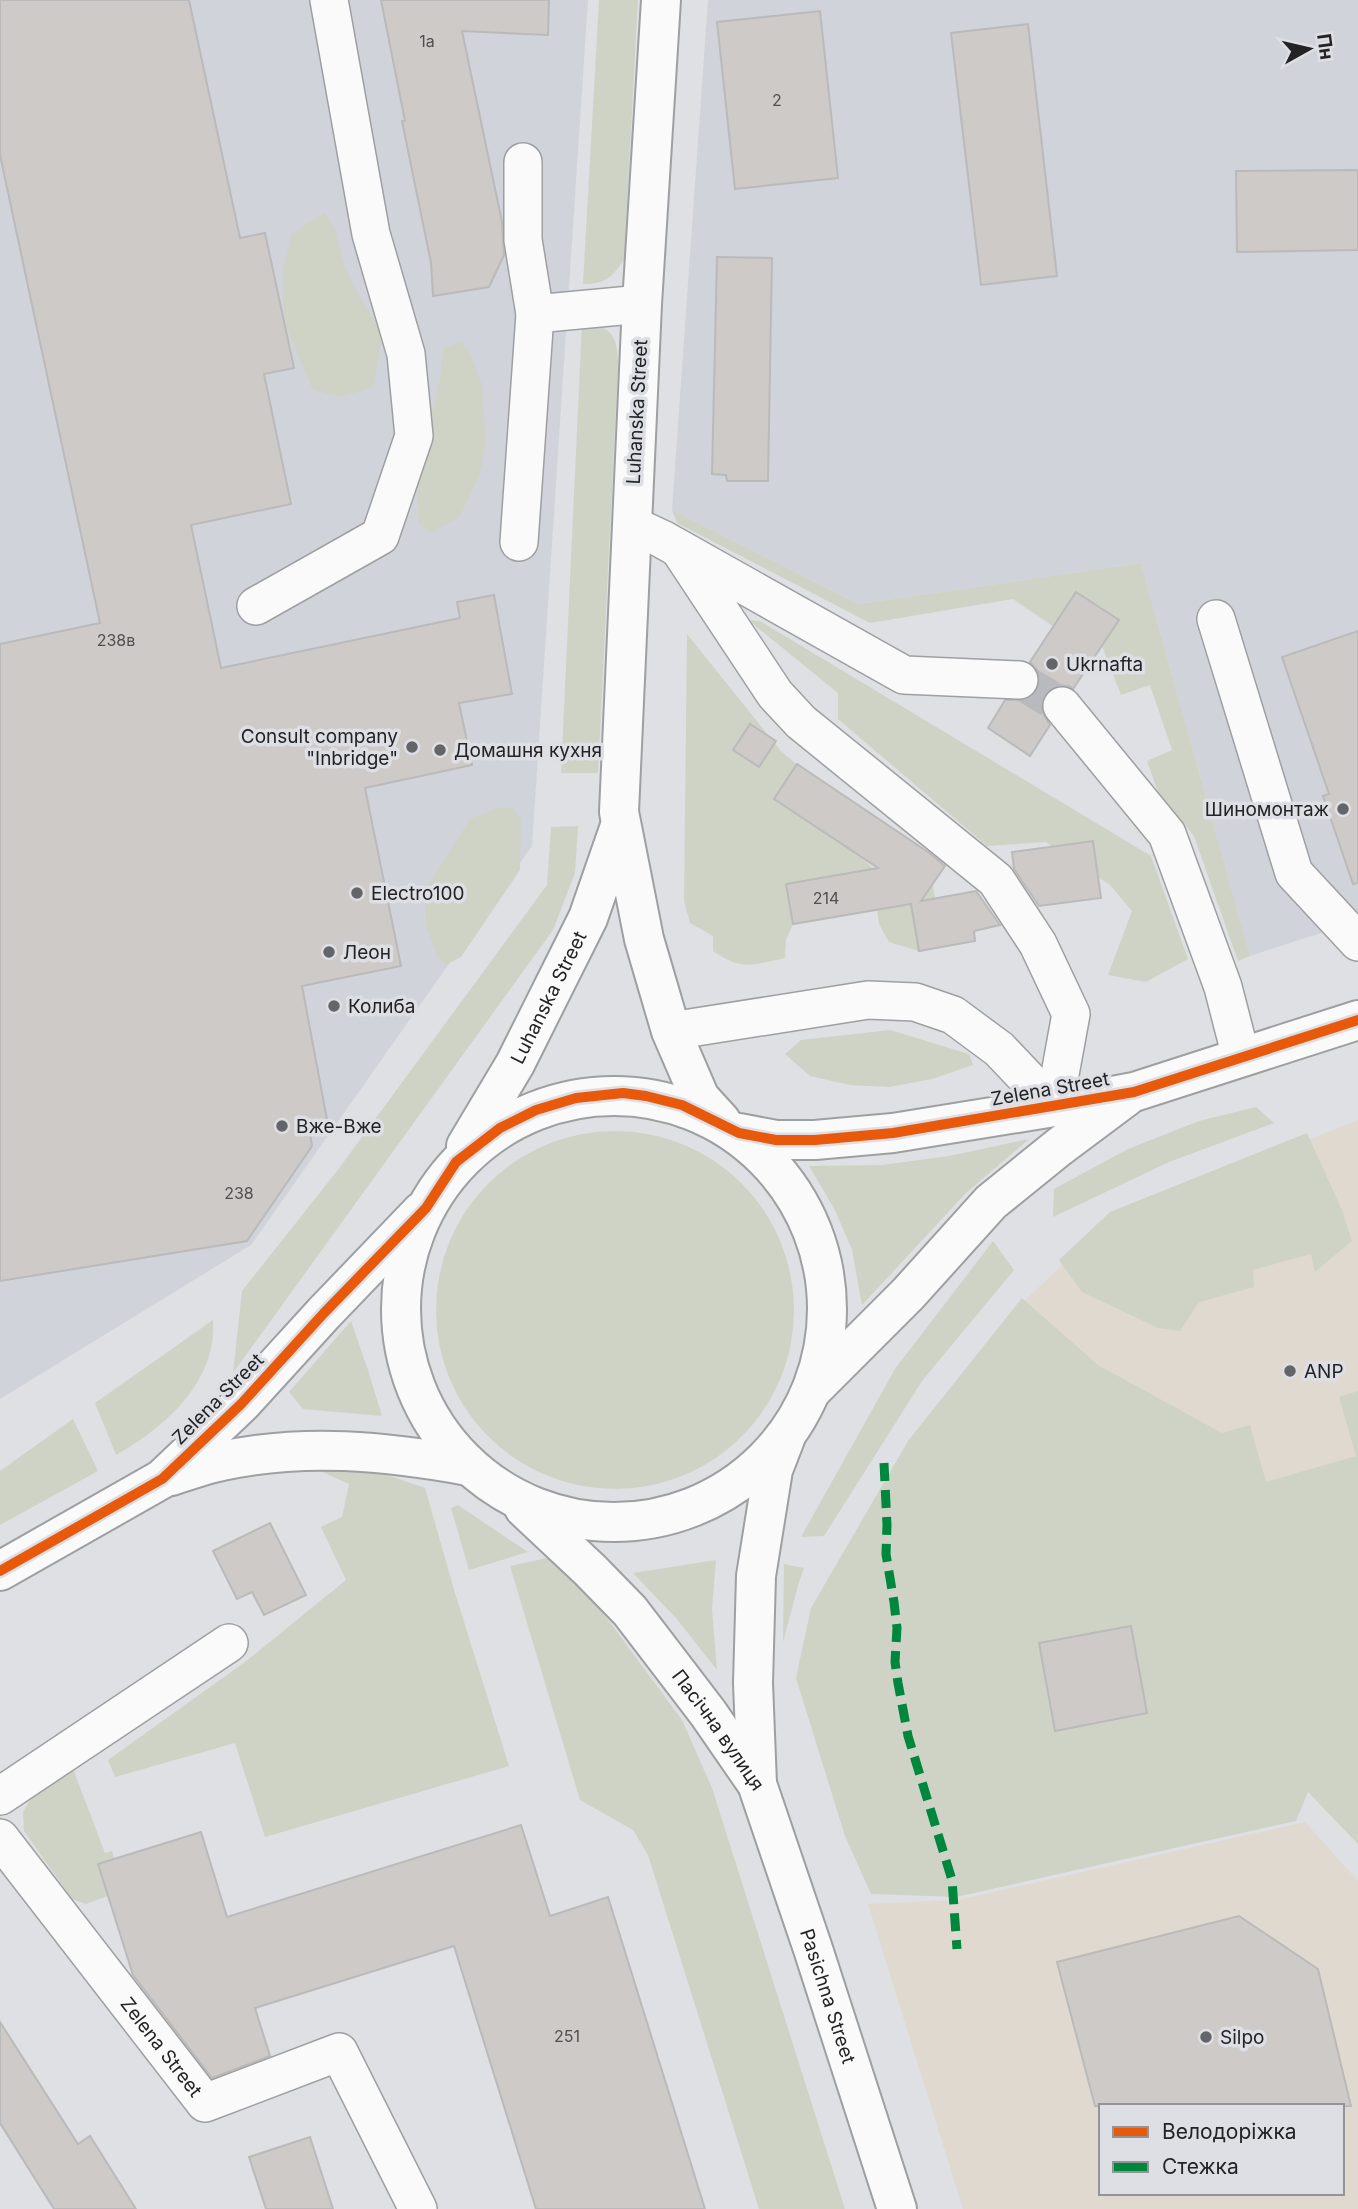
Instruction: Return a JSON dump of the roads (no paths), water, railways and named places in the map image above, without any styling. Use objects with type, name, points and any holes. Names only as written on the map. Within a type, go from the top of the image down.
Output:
[{"type":"main road","name":"Luhanska Street","points":[[661,0],[642,304],[619,812],[644,939],[671,1031],[700,1098],[732,1129]]},
{"type":"main road","name":"Luhanska Street","points":[[426,1208],[515,1064],[588,918],[621,824]]},
{"type":"main road","name":"Zelena Street","points":[[732,1129],[776,1140],[828,1139],[893,1133],[1054,1107],[1134,1092],[1358,1020]]},
{"type":"main road","name":"Zelena Street","points":[[812,1390],[908,1294],[992,1202],[1059,1147],[1134,1092]]},
{"type":"main road","points":[[456,1162],[500,1128],[536,1110],[576,1098],[623,1093],[682,1105],[732,1129],[762,1154],[782,1177],[815,1242],[823,1282],[825,1324],[821,1356],[812,1390],[788,1431],[757,1465],[728,1487],[697,1504],[663,1516],[627,1522],[592,1522],[521,1505]]},
{"type":"main road","name":"Zelena Street","points":[[162,1479],[242,1402],[426,1208]]},
{"type":"main road","points":[[426,1208],[414,1241],[407,1277],[404,1310],[406,1338],[422,1402],[447,1444],[468,1466]]},
{"type":"main road","name":"Пасічна вулиця","points":[[757,1784],[753,1683],[756,1576],[773,1470],[788,1431]]},
{"type":"main road","name":"Zelena Street","points":[[0,1571],[162,1479],[222,1461],[294,1450],[361,1451],[411,1455],[468,1466]]},
{"type":"main road","name":"Пасічна вулиця","points":[[468,1466],[521,1505],[630,1611],[708,1713],[757,1784]]},
{"type":"main road","name":"Pasichna Street","points":[[757,1784],[897,2209]]},
{"type":"lane","points":[[256,606],[380,536],[414,436],[406,354],[372,234],[329,0]]},
{"type":"lane","points":[[519,542],[535,314],[523,240],[523,162]]},
{"type":"lane","points":[[535,314],[642,304]]},
{"type":"lane","points":[[632,525],[904,675],[1019,680]]},
{"type":"lane","points":[[679,549],[775,694],[801,722],[996,880],[1038,944],[1071,1014],[1054,1107]]},
{"type":"lane","points":[[1216,619],[1294,873],[1358,942]]},
{"type":"lane","points":[[1062,706],[1167,834],[1223,987],[1241,1057]]},
{"type":"lane","points":[[671,1031],[868,1000],[915,1002],[953,1015],[999,1049],[1054,1107]]},
{"type":"lane","points":[[0,1796],[229,1643]]},
{"type":"lane","name":"Zelena Street","points":[[0,1838],[205,2102],[338,2052],[418,2209]]},
{"type":"tunnel","points":[[1019,680],[1062,706]]},
{"type":"place","name":"Ukrnafta","points":[[1052,664]]},
{"type":"place","name":"Consult company \"Inbridge\"","points":[[412,747]]},
{"type":"place","name":"Домашня кухня","points":[[440,750]]},
{"type":"place","name":"Шиномонтаж","points":[[1343,809]]},
{"type":"place","name":"Electro100","points":[[357,893]]},
{"type":"place","name":"Леон","points":[[329,952]]},
{"type":"place","name":"Колиба","points":[[334,1006]]},
{"type":"place","name":"Вже-Вже","points":[[282,1126]]},
{"type":"place","name":"ANP","points":[[1290,1371]]},
{"type":"place","name":"Silpo","points":[[1206,2037]]}]
